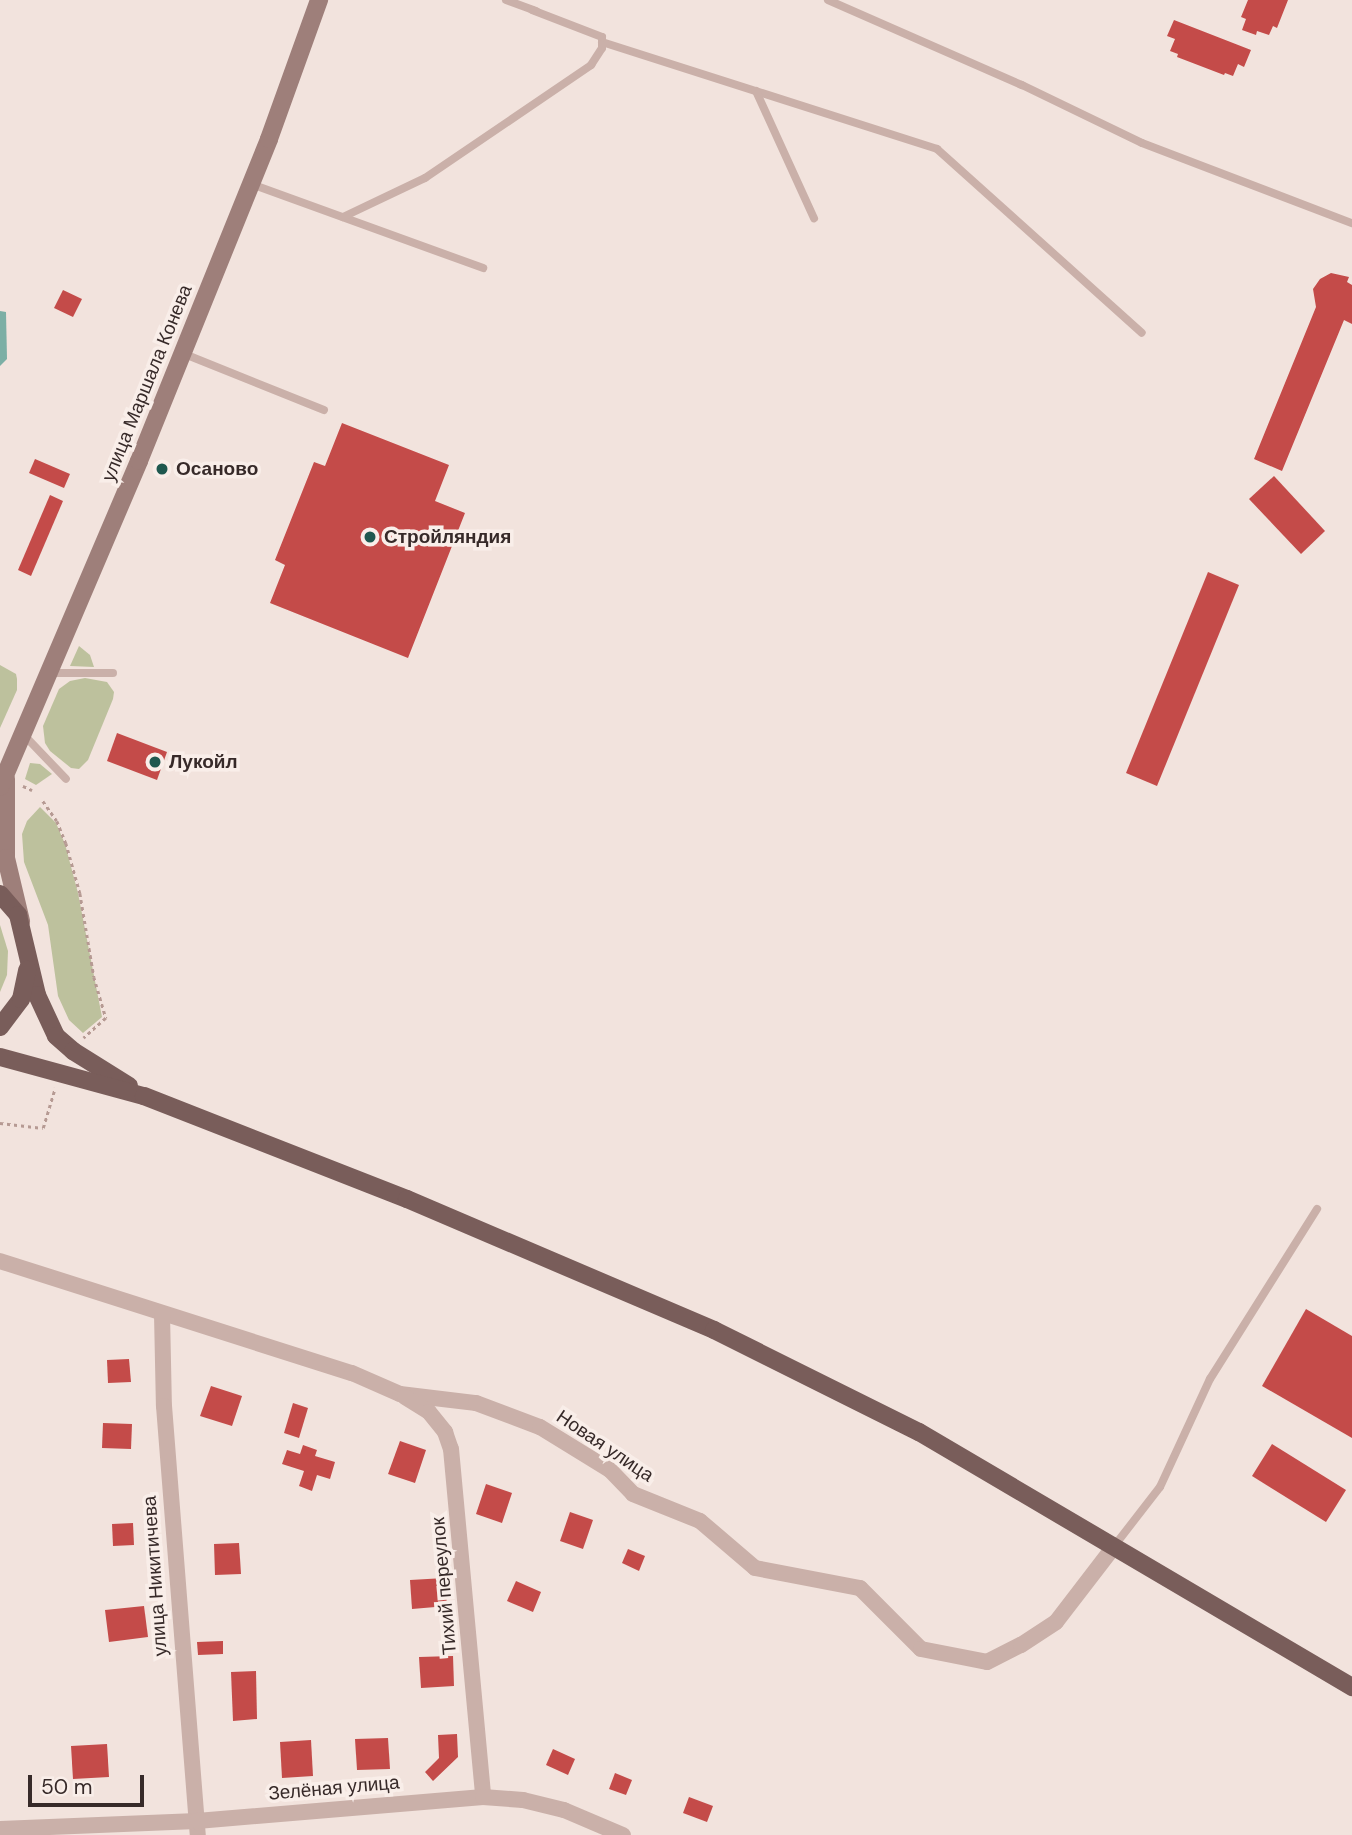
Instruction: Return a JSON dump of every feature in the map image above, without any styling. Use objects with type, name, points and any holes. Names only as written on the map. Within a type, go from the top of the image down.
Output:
[{"type":"main road","name":"улица Маршала Конева","points":[[9,784],[23,734],[139,461],[251,184],[319,0]]},
{"type":"main road","points":[[9,784],[6,858],[42,1010],[56,1036],[73,1051],[144,1096]]},
{"type":"main road","points":[[0,894],[18,915],[24,930]]},
{"type":"main road","points":[[0,1027],[21,999],[28,960]]},
{"type":"main road","points":[[0,1057],[144,1096],[407,1199],[714,1329],[919,1432],[1352,1687]]},
{"type":"street","name":"Новая улица","points":[[0,1261],[352,1373],[400,1394],[476,1403],[540,1427],[610,1470],[633,1494],[700,1521],[755,1568],[860,1588],[921,1649],[987,1662],[1021,1645],[1056,1622],[1115,1545]]},
{"type":"street","name":"улица Никитичева","points":[[162,1314],[164,1406],[197,1828]]},
{"type":"street","name":"Тихий переулок","points":[[400,1394],[429,1412],[445,1432],[451,1449],[483,1797]]},
{"type":"street","name":"Зелёная улица","points":[[0,1829],[197,1828],[483,1797],[523,1800],[564,1810],[623,1835]]},
{"type":"lane","points":[[343,217],[425,178],[591,65],[602,48],[602,37],[506,0]]},
{"type":"lane","points":[[828,0],[1022,85],[1142,143],[1352,222]]},
{"type":"lane","points":[[532,10],[552,18]]},
{"type":"lane","points":[[602,41],[937,149],[1142,333]]},
{"type":"lane","points":[[756,91],[814,218]]},
{"type":"lane","points":[[251,184],[483,268]]},
{"type":"lane","points":[[182,353],[324,410]]},
{"type":"lane","points":[[48,673],[113,673]]},
{"type":"lane","points":[[23,734],[66,779]]},
{"type":"lane","points":[[1115,1545],[1160,1488],[1210,1379],[1317,1209]]},
{"type":"path","points":[[9,784],[32,790]]},
{"type":"path","points":[[43,801],[57,821],[66,843],[80,893],[94,977],[106,1018],[80,1043]]},
{"type":"path","points":[[0,1123],[43,1128],[57,1081]]},
{"type":"green space","points":[[79,646],[90,655],[94,667],[70,666]]},
{"type":"green space","points":[[0,665],[16,674],[17,690],[0,728]]},
{"type":"green space","points":[[85,678],[107,682],[114,692],[88,760],[79,769],[71,768],[50,751],[45,743],[43,726],[59,689],[70,681]]},
{"type":"green space","points":[[30,763],[40,764],[52,774],[36,785],[25,779]]},
{"type":"green space","points":[[40,807],[56,823],[65,844],[78,893],[102,1017],[83,1033],[69,1020],[58,996],[48,925],[24,862],[22,834],[27,821]]},
{"type":"green space","points":[[0,925],[8,951],[7,975],[0,992]]},
{"type":"water","points":[[0,311],[6,312],[7,359],[0,366]]},
{"type":"building","points":[[1248,0],[1288,0],[1277,28],[1273,26],[1269,35],[1257,31],[1256,35],[1242,30],[1246,19],[1241,17]]},
{"type":"building","points":[[1174,20],[1251,50],[1244,67],[1238,64],[1233,76],[1224,75],[1177,57],[1178,54],[1170,51],[1175,39],[1167,36]]},
{"type":"building","points":[[1331,273],[1349,277],[1347,282],[1352,285],[1352,324],[1344,320],[1282,471],[1254,459],[1316,307],[1313,289],[1320,279]]},
{"type":"building","points":[[63,290],[82,299],[73,317],[54,308]]},
{"type":"building","name":"Стройляндия","points":[[342,423],[449,465],[435,501],[465,513],[408,658],[270,603],[285,565],[275,560],[314,462],[325,466]]},
{"type":"building","points":[[35,459],[70,474],[64,488],[29,473]]},
{"type":"building","points":[[1274,476],[1325,531],[1301,554],[1249,499]]},
{"type":"building","points":[[50,495],[63,501],[31,576],[18,570]]},
{"type":"building","points":[[1208,572],[1239,585],[1157,786],[1126,773]]},
{"type":"building","points":[[117,733],[167,752],[157,780],[107,761]]},
{"type":"building","points":[[1306,1309],[1352,1336],[1352,1438],[1262,1386]]},
{"type":"building","points":[[129,1359],[131,1382],[108,1383],[107,1360]]},
{"type":"building","points":[[211,1386],[242,1396],[232,1426],[200,1416]]},
{"type":"building","points":[[293,1403],[308,1408],[299,1438],[284,1433]]},
{"type":"building","points":[[103,1423],[132,1424],[131,1449],[102,1448]]},
{"type":"building","points":[[400,1441],[426,1450],[415,1483],[388,1474]]},
{"type":"building","points":[[1272,1444],[1346,1490],[1326,1522],[1252,1476]]},
{"type":"building","points":[[303,1445],[317,1450],[315,1456],[335,1462],[330,1479],[317,1475],[312,1491],[299,1486],[304,1471],[282,1464],[287,1450],[300,1454]]},
{"type":"building","points":[[486,1484],[512,1493],[502,1523],[476,1514]]},
{"type":"building","points":[[570,1512],[593,1520],[583,1549],[560,1541]]},
{"type":"building","points":[[133,1523],[134,1545],[113,1546],[112,1524]]},
{"type":"building","points":[[239,1543],[241,1574],[215,1575],[214,1544]]},
{"type":"building","points":[[628,1549],[645,1556],[639,1571],[622,1563]]},
{"type":"building","points":[[445,1578],[447,1606],[412,1609],[410,1580]]},
{"type":"building","points":[[516,1581],[541,1592],[533,1612],[507,1601]]},
{"type":"building","points":[[144,1606],[148,1637],[109,1642],[105,1610]]},
{"type":"building","points":[[223,1641],[223,1654],[198,1655],[197,1642]]},
{"type":"building","points":[[453,1656],[454,1686],[421,1688],[419,1657]]},
{"type":"building","points":[[256,1671],[257,1719],[233,1721],[231,1672]]},
{"type":"building","points":[[457,1734],[458,1757],[433,1781],[425,1772],[439,1758],[438,1735]]},
{"type":"building","points":[[388,1738],[390,1769],[357,1770],[355,1739]]},
{"type":"building","points":[[311,1740],[313,1776],[282,1778],[280,1742]]},
{"type":"building","points":[[107,1744],[109,1777],[73,1779],[71,1746]]},
{"type":"building","points":[[553,1749],[575,1759],[568,1775],[546,1765]]},
{"type":"building","points":[[615,1773],[632,1780],[626,1795],[609,1789]]},
{"type":"building","points":[[689,1797],[713,1806],[707,1822],[683,1813]]},
{"type":"place","name":"Осаново","points":[[162,469]]},
{"type":"place","name":"Стройляндия","points":[[370,537]]},
{"type":"place","name":"Лукойл","points":[[155,762]]}]
